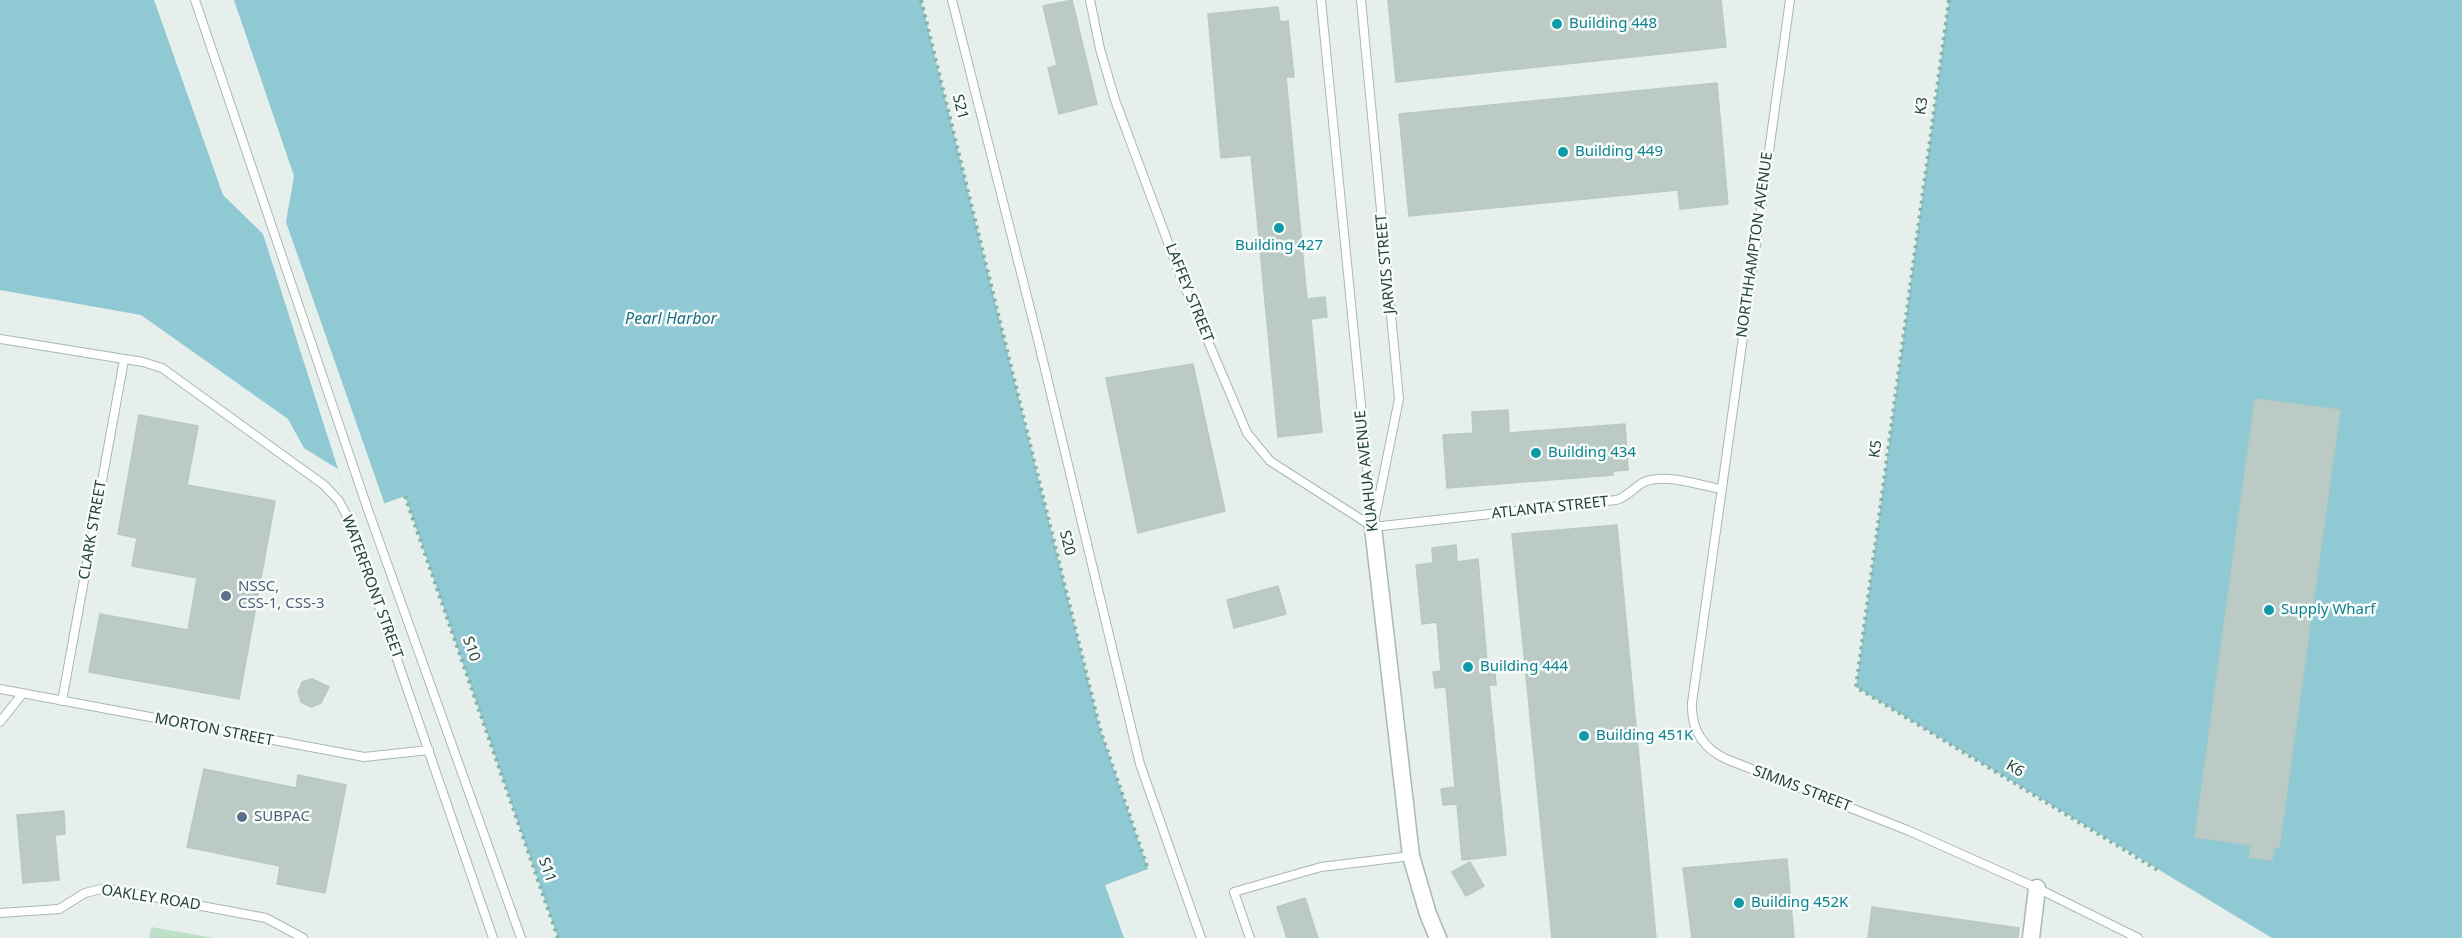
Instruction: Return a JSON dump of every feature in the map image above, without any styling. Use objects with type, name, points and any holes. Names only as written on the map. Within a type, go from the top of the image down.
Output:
[{"type":"street","name":"KUAHUA AVENUE","points":[[1372,526],[1411,856],[1428,914],[1438,938]]},
{"type":"street","points":[[2031,938],[2037,888]]},
{"type":"lane","points":[[195,0],[368,510],[521,938]]},
{"type":"lane","points":[[952,0],[1041,352],[1140,764],[1201,938]]},
{"type":"lane","name":"LAFFEY STREET","points":[[1090,0],[1100,49],[1115,100],[1182,280],[1247,433],[1270,461],[1372,526]]},
{"type":"lane","name":"KUAHUA AVENUE","points":[[1321,0],[1372,526]]},
{"type":"lane","name":"JARVIS STREET","points":[[1361,0],[1399,399],[1372,526]]},
{"type":"lane","name":"NORTHHAMPTON AVENUE","points":[[1720,489],[1790,0]]},
{"type":"lane","name":"WATERFRONT STREET","points":[[0,339],[162,368],[324,485],[339,501],[349,520],[493,938]]},
{"type":"lane","name":"CLARK STREET","points":[[62,701],[124,360]]},
{"type":"lane","name":"ATLANTA STREET","points":[[1372,526],[1616,500],[1629,495],[1641,484],[1655,479],[1720,489]]},
{"type":"lane","name":"SIMMS STREET","points":[[1720,489],[1692,711],[1695,726],[1706,746],[1726,759],[1907,830],[2037,888],[2138,938]]},
{"type":"lane","name":"MORTON STREET","points":[[0,689],[364,757],[429,750]]},
{"type":"lane","points":[[0,722],[23,693]]},
{"type":"lane","points":[[1250,938],[1234,892],[1322,867],[1411,856]]},
{"type":"lane","name":"OAKLEY ROAD","points":[[0,913],[59,909],[86,892],[105,888],[266,918],[303,938]]},
{"type":"path","name":"S21","points":[[921,0],[975,219]]},
{"type":"path","name":"K3","points":[[1920,214],[1949,0]]},
{"type":"path","name":"K5","points":[[1856,687],[1920,214]]},
{"type":"path","name":"S20","points":[[975,219],[1100,729],[1148,869]]},
{"type":"path","name":"S10","points":[[405,496],[514,811]]},
{"type":"path","name":"K6","points":[[1856,687],[2161,872]]},
{"type":"path","name":"S11","points":[[514,811],[558,938]]},
{"type":"green space","points":[[151,927],[214,938],[149,938]]},
{"type":"water","name":"Pearl Harbor","points":[[0,0],[921,0],[1100,729],[1148,869],[1105,885],[1124,938],[558,938],[405,496],[355,514],[338,469],[304,448],[288,419],[141,315],[0,290]]},
{"type":"water","points":[[1949,0],[2462,0],[2462,938],[2272,938],[1856,687]]},
{"type":"pier","points":[[154,0],[234,0],[294,176],[286,222],[385,505],[355,514],[338,469],[263,234],[223,195]]},
{"type":"building","points":[[1072,0],[1097,104],[1059,114],[1048,68],[1057,65],[1043,6]]},
{"type":"building","name":"Building 448","points":[[1388,0],[1721,0],[1726,47],[1396,82]]},
{"type":"building","name":"Building 427","points":[[1278,7],[1280,22],[1288,21],[1294,77],[1286,77],[1307,299],[1325,297],[1327,317],[1311,319],[1322,432],[1278,437],[1251,155],[1221,158],[1208,14]]},
{"type":"building","name":"Building 449","points":[[1717,83],[1728,204],[1680,209],[1678,190],[1409,216],[1399,114]]},
{"type":"building","points":[[1193,364],[1225,511],[1138,533],[1106,378]]},
{"type":"building","points":[[2255,399],[2340,410],[2279,848],[2274,847],[2272,860],[2249,857],[2251,845],[2195,837]]},
{"type":"building","name":"Building 434","points":[[1508,410],[1509,433],[1625,424],[1628,470],[1613,471],[1613,475],[1447,488],[1443,435],[1473,433],[1472,412]]},
{"type":"building","name":"NSSC, CSS-1, CSS-3","points":[[139,415],[198,426],[187,485],[275,501],[239,699],[89,672],[100,614],[188,630],[197,578],[132,566],[137,538],[118,534]]},
{"type":"building","name":"Building 451K","points":[[1617,525],[1656,938],[1552,938],[1512,534]]},
{"type":"building","name":"Building 444","points":[[1456,545],[1457,562],[1478,559],[1487,662],[1494,662],[1496,685],[1489,685],[1506,855],[1462,860],[1457,804],[1443,805],[1441,789],[1455,787],[1446,687],[1435,688],[1433,672],[1441,671],[1437,622],[1422,624],[1416,565],[1433,563],[1432,548]]},
{"type":"building","points":[[1278,586],[1286,614],[1234,628],[1227,600]]},
{"type":"building","points":[[312,679],[329,687],[321,703],[311,707],[301,702],[298,692],[302,682]]},
{"type":"building","points":[[204,769],[296,788],[298,775],[346,785],[325,893],[277,884],[280,866],[187,847]]},
{"type":"building","points":[[64,811],[65,834],[55,835],[59,880],[23,883],[17,815]]},
{"type":"building","name":"Building 452K","points":[[1787,859],[1794,938],[1692,938],[1683,868]]},
{"type":"building","points":[[1470,862],[1484,886],[1466,896],[1452,872]]},
{"type":"building","points":[[1305,898],[1318,938],[1287,938],[1277,907]]},
{"type":"building","points":[[1872,907],[2019,928],[2018,938],[1868,938]]},
{"type":"place","name":"Building 448","points":[[1557,24]]},
{"type":"place","name":"Building 449","points":[[1563,152]]},
{"type":"place","name":"Building 427","points":[[1279,228]]},
{"type":"place","name":"Building 434","points":[[1536,453]]},
{"type":"place","name":"NSSC, CSS-1, CSS-3","points":[[226,596]]},
{"type":"place","name":"Supply Wharf","points":[[2269,610]]},
{"type":"place","name":"Building 444","points":[[1468,667]]},
{"type":"place","name":"Building 451K","points":[[1584,736]]},
{"type":"place","name":"SUBPAC","points":[[242,817]]},
{"type":"place","name":"Building 452K","points":[[1739,903]]}]
